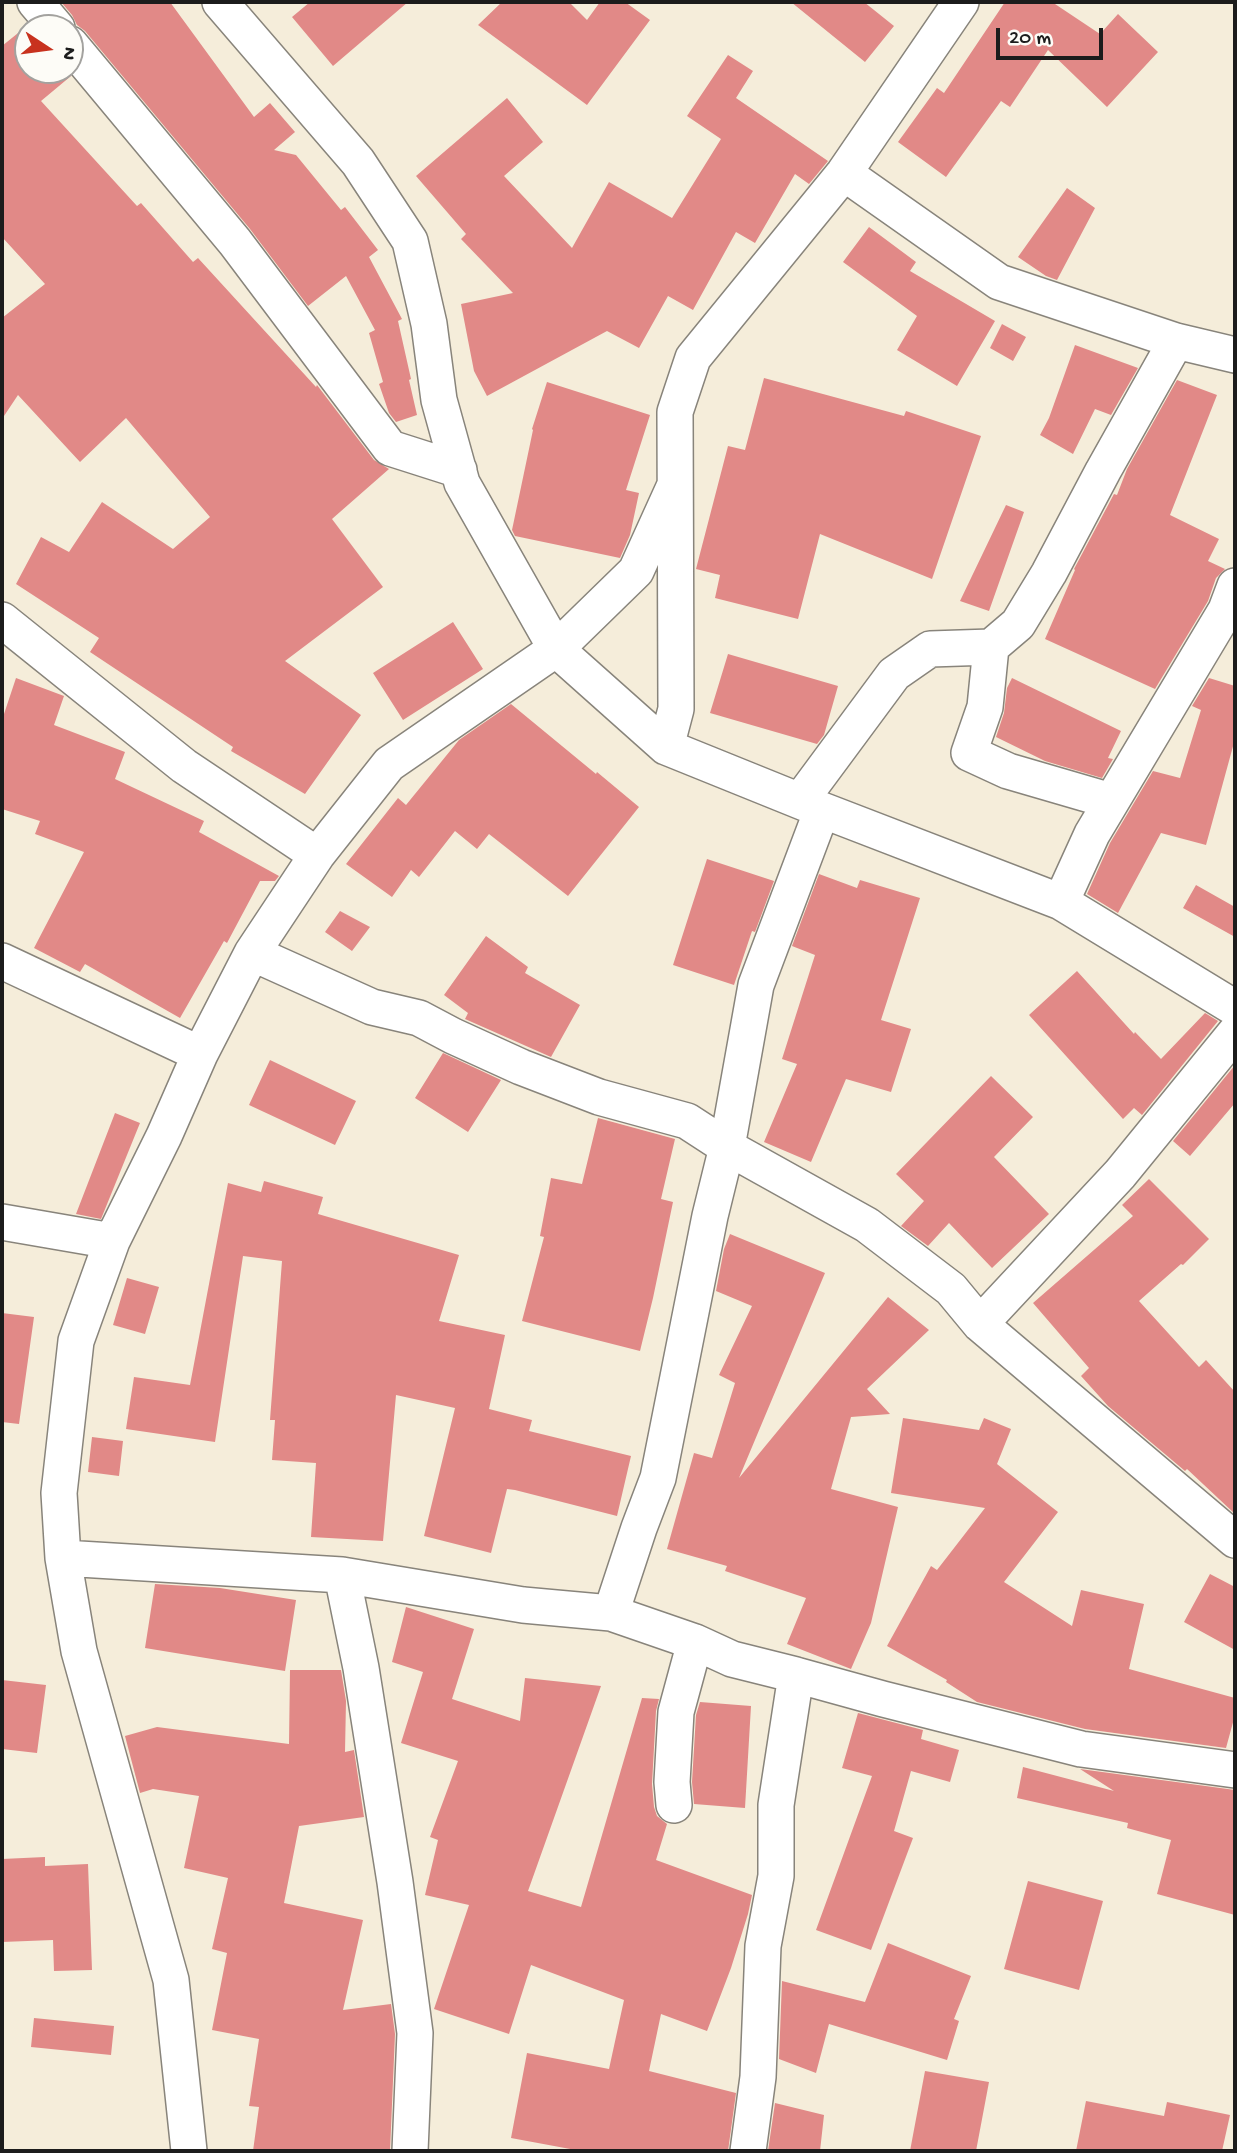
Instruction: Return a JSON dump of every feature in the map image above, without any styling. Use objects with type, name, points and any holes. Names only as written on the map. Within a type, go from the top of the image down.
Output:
[{"type":"street","points":[[666,747],[676,709],[675,412],[693,358],[844,173],[961,2]]},
{"type":"street","points":[[238,8],[358,162],[410,241],[429,324],[439,400],[462,483],[556,649],[666,747],[1061,902],[1235,1007]]},
{"type":"street","points":[[84,61],[235,242],[390,448],[458,470]]},
{"type":"street","points":[[844,173],[999,282],[1176,341],[1235,355]]},
{"type":"street","points":[[611,1614],[658,1478],[710,1216],[727,1147],[757,985],[811,806],[894,674],[930,649],[992,647],[1018,624],[1049,573],[1102,471],[1176,341]]},
{"type":"street","points":[[189,2151],[171,1980],[79,1651],[64,1558],[59,1493],[76,1341],[112,1241],[164,1136],[200,1054],[252,953],[317,855],[389,764],[556,649],[636,571],[675,485]]},
{"type":"street","points":[[1061,902],[1092,834],[1226,610],[1235,586]]},
{"type":"street","points":[[2,621],[184,766],[317,855]]},
{"type":"street","points":[[992,647],[985,708],[969,753],[1008,771],[1111,801]]},
{"type":"street","points":[[252,953],[372,1007],[419,1018],[521,1067],[599,1097],[687,1121],[727,1147],[867,1225],[951,1289],[980,1324],[1235,1540]]},
{"type":"street","points":[[2,961],[200,1054]]},
{"type":"street","points":[[980,1324],[1120,1174],[1235,1033]]},
{"type":"street","points":[[2,1222],[112,1241]]},
{"type":"street","points":[[64,1558],[342,1575],[523,1605],[611,1614],[695,1642],[732,1659],[1081,1749],[1235,1770]]},
{"type":"street","points":[[342,1575],[361,1668],[396,1882],[415,2034],[410,2151]]},
{"type":"street","points":[[674,1805],[672,1782],[676,1712],[695,1642]]},
{"type":"street","points":[[748,2151],[758,2077],[763,1946],[776,1876],[776,1805],[796,1675]]},
{"type":"building","points":[[61,2],[170,2],[254,117],[270,103],[295,132],[274,150],[296,155],[341,210],[345,207],[378,250],[369,257],[402,319],[398,321],[417,415],[396,422],[389,413],[379,384],[383,382],[369,333],[375,330],[346,276],[308,306],[250,229],[84,30],[84,14],[71,14]]},
{"type":"building","points":[[310,2],[408,2],[333,66],[292,17]]},
{"type":"building","points":[[502,2],[569,2],[587,20],[600,2],[625,2],[650,20],[587,105],[478,25]]},
{"type":"building","points":[[791,2],[864,2],[894,26],[865,62]]},
{"type":"building","points":[[1005,2],[1052,2],[1100,34],[1118,14],[1158,52],[1107,107],[1048,50],[1010,107],[1001,101],[946,177],[898,142],[937,88],[944,93]]},
{"type":"building","points":[[14,36],[14,84],[61,84],[41,101],[137,206],[141,203],[193,262],[198,258],[316,387],[317,385],[374,460],[389,469],[332,519],[383,587],[285,661],[361,715],[305,794],[231,751],[233,747],[90,652],[99,638],[16,584],[41,537],[69,552],[102,502],[173,549],[210,517],[126,418],[80,462],[18,395],[2,419],[2,318],[45,284],[2,237],[2,46]]},
{"type":"building","points":[[728,55],[753,71],[736,98],[828,161],[809,184],[795,174],[755,243],[736,232],[693,310],[668,296],[639,348],[607,331],[487,396],[474,371],[461,304],[513,293],[461,239],[466,234],[416,176],[507,98],[543,142],[504,176],[572,248],[609,182],[672,218],[721,139],[687,116]]},
{"type":"building","points":[[1067,188],[1095,208],[1057,280],[1046,276],[1018,257]]},
{"type":"building","points":[[869,227],[916,262],[910,271],[995,321],[957,386],[897,350],[917,316],[843,262]]},
{"type":"building","points":[[1002,324],[1026,337],[1013,361],[990,348]]},
{"type":"building","points":[[1075,345],[1138,368],[1111,415],[1095,409],[1073,454],[1040,435],[1049,418]]},
{"type":"building","points":[[764,378],[904,416],[906,411],[981,436],[932,579],[820,534],[798,619],[715,598],[720,575],[696,569],[728,446],[745,450]]},
{"type":"building","points":[[1177,380],[1217,395],[1170,515],[1219,539],[1208,561],[1225,569],[1216,578],[1208,601],[1155,689],[1045,639],[1074,569],[1114,494],[1117,495],[1127,469]]},
{"type":"building","points":[[547,382],[650,415],[626,490],[639,493],[630,535],[620,558],[515,536],[512,530],[532,429]]},
{"type":"building","points":[[1006,505],[1024,512],[989,611],[960,601]]},
{"type":"building","points":[[453,622],[483,669],[403,720],[373,673]]},
{"type":"building","points":[[728,654],[838,686],[824,735],[817,744],[710,713]]},
{"type":"building","points":[[16,678],[64,696],[54,725],[125,752],[115,779],[204,821],[199,832],[279,876],[275,881],[260,881],[227,943],[224,941],[180,1018],[85,964],[80,972],[34,948],[84,852],[35,834],[40,821],[2,809],[2,720]]},
{"type":"building","points":[[1012,678],[1121,731],[1108,758],[1113,759],[1102,778],[1045,761],[996,737],[1004,713],[1007,688]]},
{"type":"building","points":[[1209,678],[1235,686],[1235,739],[1206,845],[1161,833],[1118,913],[1087,894],[1110,843],[1153,771],[1180,778],[1201,710],[1192,706]]},
{"type":"building","points":[[511,704],[639,807],[568,896],[489,834],[477,849],[455,831],[419,877],[411,870],[392,897],[346,864],[398,798],[406,805],[459,740]]},
{"type":"building","points":[[707,859],[774,881],[755,932],[752,931],[734,985],[673,965]]},
{"type":"building","points":[[819,874],[857,888],[860,880],[920,898],[881,1020],[911,1029],[891,1092],[846,1079],[811,1162],[764,1142],[797,1064],[782,1059],[815,955],[792,946]]},
{"type":"building","points":[[1196,885],[1235,907],[1235,937],[1183,908]]},
{"type":"building","points":[[340,911],[370,927],[352,951],[325,932]]},
{"type":"building","points":[[486,936],[528,967],[525,973],[580,1005],[551,1057],[465,1019],[468,1013],[444,995]]},
{"type":"building","points":[[1077,971],[1134,1034],[1135,1032],[1161,1059],[1205,1013],[1218,1021],[1142,1115],[1134,1108],[1123,1119],[1029,1015]]},
{"type":"building","points":[[443,1053],[501,1080],[468,1132],[415,1098]]},
{"type":"building","points":[[270,1060],[356,1101],[335,1145],[249,1105]]},
{"type":"building","points":[[1235,1065],[1235,1103],[1190,1156],[1173,1141]]},
{"type":"building","points":[[991,1076],[1033,1117],[994,1157],[1049,1214],[992,1268],[949,1223],[928,1246],[901,1226],[924,1201],[896,1174]]},
{"type":"building","points":[[115,1113],[140,1123],[101,1219],[76,1214]]},
{"type":"building","points":[[598,1118],[675,1139],[661,1199],[673,1202],[640,1351],[522,1321],[544,1237],[540,1236],[551,1178],[582,1184]]},
{"type":"building","points":[[1149,1179],[1209,1239],[1183,1265],[1139,1301],[1199,1367],[1206,1360],[1235,1392],[1235,1514],[1187,1469],[1185,1471],[1108,1406],[1081,1376],[1089,1368],[1033,1303],[1133,1216],[1122,1205]]},
{"type":"building","points":[[264,1181],[323,1197],[318,1214],[459,1255],[439,1321],[505,1335],[489,1409],[532,1420],[529,1431],[631,1456],[617,1516],[507,1489],[491,1553],[424,1536],[455,1408],[396,1395],[383,1541],[311,1537],[316,1463],[272,1460],[275,1420],[270,1420],[282,1261],[243,1256],[215,1442],[126,1429],[134,1377],[190,1385],[228,1183],[261,1192]]},
{"type":"building","points":[[730,1234],[825,1273],[739,1478],[888,1297],[929,1330],[867,1389],[890,1414],[851,1417],[831,1489],[898,1507],[871,1623],[851,1669],[787,1644],[806,1598],[725,1571],[727,1566],[667,1549],[694,1453],[712,1458],[735,1383],[719,1375],[752,1306],[716,1291],[724,1249]]},
{"type":"building","points":[[127,1278],[159,1287],[145,1334],[113,1325]]},
{"type":"building","points":[[2,1313],[34,1317],[19,1424],[2,1422]]},
{"type":"building","points":[[903,1418],[979,1430],[984,1418],[1011,1429],[997,1464],[1058,1512],[1004,1582],[1072,1626],[1081,1590],[1144,1604],[1129,1669],[1235,1698],[1235,1715],[1226,1748],[1085,1729],[977,1702],[946,1682],[947,1680],[887,1646],[931,1566],[937,1570],[985,1508],[891,1493]]},
{"type":"building","points":[[92,1437],[123,1441],[119,1476],[88,1472]]},
{"type":"building","points":[[1210,1574],[1235,1587],[1235,1650],[1184,1622]]},
{"type":"building","points":[[155,1584],[220,1588],[296,1600],[285,1671],[145,1648]]},
{"type":"building","points":[[406,1607],[474,1629],[452,1699],[520,1721],[525,1678],[601,1686],[528,1891],[581,1907],[642,1698],[659,1699],[652,1784],[657,1816],[667,1824],[656,1860],[752,1895],[731,1968],[707,2031],[661,2014],[649,2071],[736,2093],[728,2151],[581,2151],[511,2138],[527,2053],[609,2069],[624,2000],[531,1965],[509,2034],[434,2009],[469,1905],[425,1895],[438,1840],[430,1837],[458,1761],[401,1743],[423,1672],[392,1662]]},
{"type":"building","points":[[290,1670],[341,1670],[346,1701],[345,1752],[354,1750],[364,1817],[299,1826],[284,1903],[363,1920],[343,2010],[391,2004],[395,2034],[390,2151],[253,2151],[259,2107],[249,2106],[259,2039],[212,2030],[227,1953],[212,1949],[228,1878],[184,1868],[199,1796],[153,1789],[140,1793],[125,1736],[157,1727],[289,1744]]},
{"type":"building","points":[[2,1680],[46,1685],[37,1753],[2,1749]]},
{"type":"building","points":[[700,1702],[751,1706],[745,1808],[694,1804],[692,1782],[696,1715]]},
{"type":"building","points":[[858,1713],[923,1730],[921,1739],[959,1750],[950,1782],[911,1771],[894,1831],[913,1838],[871,1950],[816,1930],[872,1776],[842,1768]]},
{"type":"building","points":[[1023,1767],[1114,1791],[1080,1769],[1235,1790],[1235,1915],[1157,1894],[1171,1840],[1127,1828],[1128,1823],[1017,1798]]},
{"type":"building","points":[[45,1857],[45,1866],[88,1864],[92,1970],[54,1971],[53,1940],[2,1942],[2,1859]]},
{"type":"building","points":[[1028,1881],[1103,1901],[1079,1990],[1004,1969]]},
{"type":"building","points":[[888,1943],[971,1976],[954,2019],[959,2021],[947,2060],[829,2024],[816,2073],[779,2059],[782,1981],[865,2002]]},
{"type":"building","points":[[34,2018],[114,2026],[111,2055],[31,2047]]},
{"type":"building","points":[[925,2071],[989,2082],[976,2151],[910,2151]]},
{"type":"building","points":[[1086,2101],[1164,2116],[1167,2102],[1230,2115],[1222,2151],[1076,2151]]},
{"type":"building","points":[[775,2103],[824,2115],[820,2151],[768,2151]]}]
